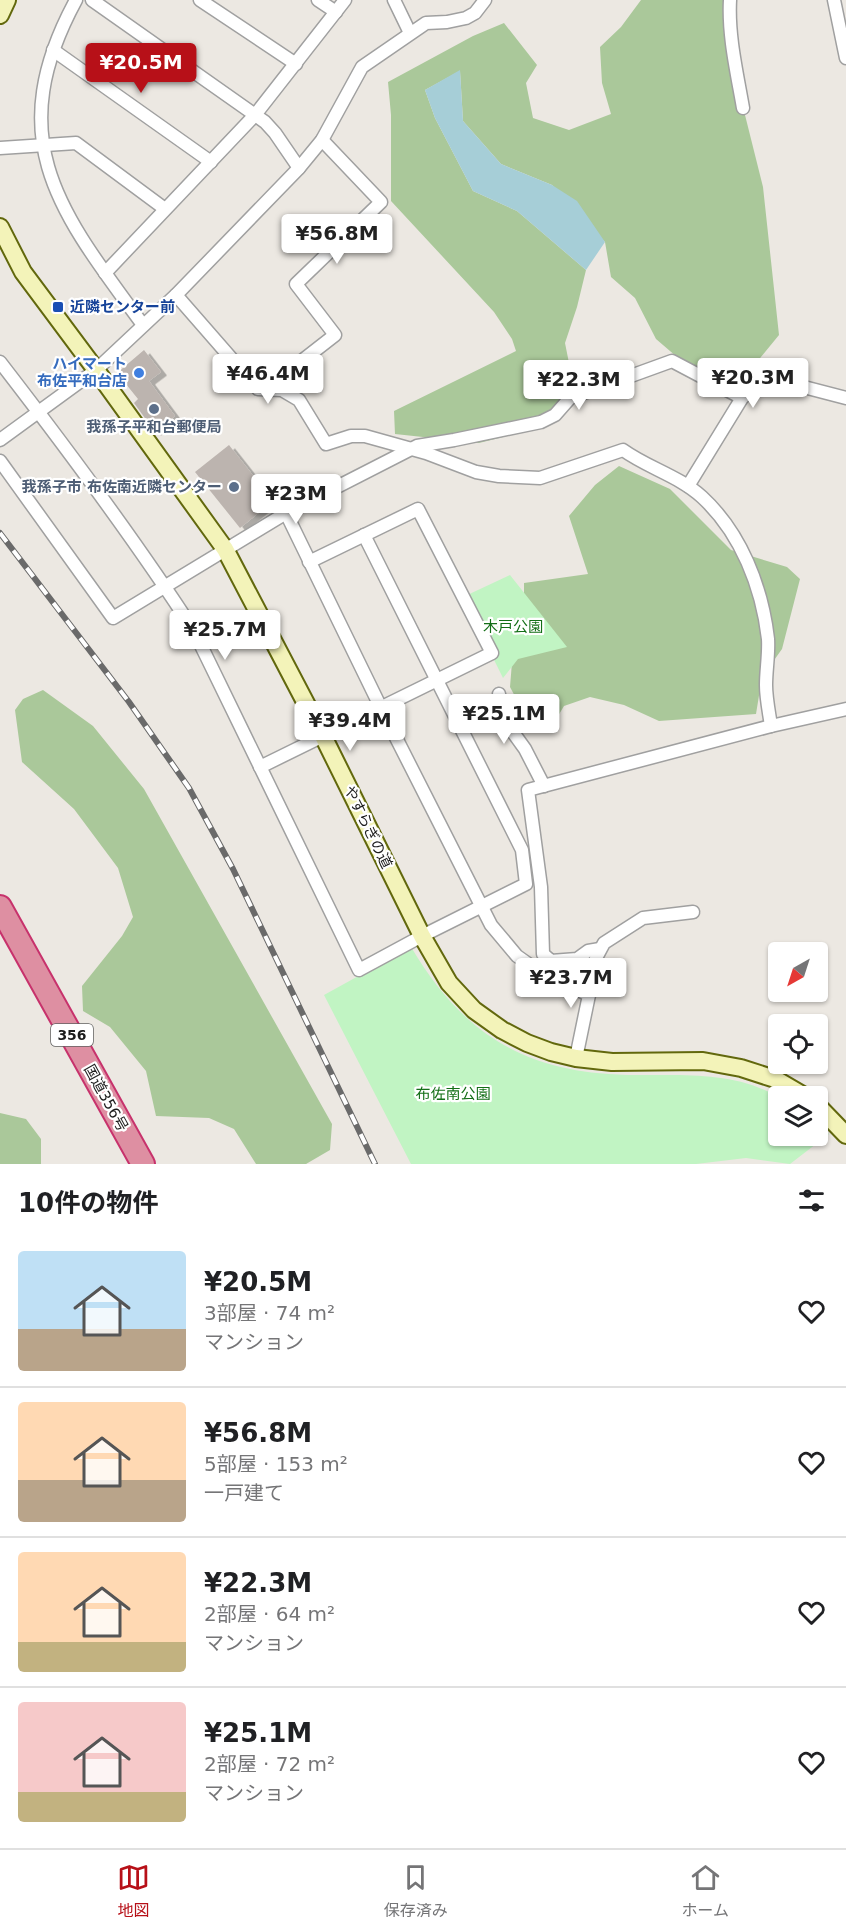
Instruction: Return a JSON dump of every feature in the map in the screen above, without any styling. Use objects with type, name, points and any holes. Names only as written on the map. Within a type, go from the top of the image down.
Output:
[{"type":"highway","name":"国道356号","points":[[0,907],[143,1164]]},
{"type":"street","points":[[0,15],[7,0]]},
{"type":"street","points":[[76,0],[53,50],[43,84],[41,105],[44,144],[51,176],[70,221],[143,325]]},
{"type":"street","points":[[92,0],[255,115],[275,133],[299,168]]},
{"type":"street","points":[[200,0],[296,64]]},
{"type":"street","points":[[318,0],[336,12]]},
{"type":"street","points":[[105,273],[255,115],[345,0]]},
{"type":"street","points":[[394,0],[410,33]]},
{"type":"street","points":[[0,440],[96,370],[176,295],[299,168],[322,140],[362,67],[426,23],[466,18],[475,13],[485,0]]},
{"type":"street","points":[[730,0],[729,16],[743,108]]},
{"type":"street","points":[[834,0],[846,58]]},
{"type":"street","points":[[53,50],[211,162]]},
{"type":"street","points":[[271,390],[276,381],[335,335],[296,284],[381,202],[322,140]]},
{"type":"street","points":[[0,148],[76,143],[165,209]]},
{"type":"street","name":"やすらぎの道","points":[[0,227],[22,272],[225,549],[323,736],[422,936],[449,983],[474,1010],[502,1030],[551,1052],[576,1058],[612,1062],[703,1061],[741,1068],[775,1079],[787,1086]]},
{"type":"street","points":[[176,295],[258,388],[282,390],[299,400],[326,444],[351,435],[365,436],[426,453],[476,472],[499,476],[540,478],[623,450],[688,486],[721,517],[745,556],[762,602],[768,642],[766,687],[771,726]]},
{"type":"street","points":[[0,461],[112,618],[286,513],[417,446],[454,441],[541,422],[555,415],[570,398],[672,361],[741,398]]},
{"type":"street","points":[[0,363],[166,587],[194,631],[359,970],[526,884],[522,850],[364,535]]},
{"type":"street","points":[[688,486],[741,398],[758,385],[773,379],[846,398]]},
{"type":"street","points":[[260,767],[492,653],[418,509],[309,562]]},
{"type":"street","points":[[286,513],[481,906],[502,940],[517,956],[541,973],[589,995]]},
{"type":"street","points":[[499,694],[502,717],[525,749],[544,786]]},
{"type":"street","points":[[600,949],[588,951],[578,959],[551,961],[543,954],[542,887],[528,790],[771,726],[846,709]]},
{"type":"street","points":[[576,1058],[600,949],[604,943],[643,918],[693,912]]},
{"type":"street","points":[[828,1116],[846,1135]]},
{"type":"green space","points":[[641,0],[724,0],[725,35],[763,187],[779,335],[738,385],[684,363],[656,339],[635,298],[611,277],[605,242],[552,185],[501,164],[463,121],[460,71],[425,90],[435,118],[473,191],[517,211],[586,270],[565,343],[574,388],[542,427],[479,443],[395,434],[394,411],[516,351],[512,339],[494,312],[391,201],[391,115],[388,82],[473,36],[504,23],[537,65],[526,83],[533,118],[569,130],[611,114],[602,83],[600,47],[621,27]]},
{"type":"green space","points":[[619,466],[670,489],[731,550],[787,567],[800,579],[782,649],[762,677],[756,714],[659,721],[624,705],[590,697],[564,706],[552,726],[527,719],[510,687],[513,650],[524,609],[524,583],[588,574],[569,516],[595,485]]},
{"type":"green space","name":"木戸公園","points":[[510,575],[567,647],[518,659],[503,678],[463,597]]},
{"type":"green space","points":[[43,690],[93,726],[144,789],[332,1124],[330,1150],[306,1164],[256,1164],[234,1129],[209,1118],[156,1116],[146,1071],[110,1027],[83,1011],[82,986],[122,936],[133,917],[118,868],[74,809],[22,762],[15,710],[23,699]]},
{"type":"green space","name":"布佐南公園","points":[[411,947],[432,979],[455,1006],[479,1029],[506,1046],[535,1059],[602,1074],[693,1075],[746,1083],[768,1092],[768,1146],[813,1146],[790,1164],[746,1158],[696,1164],[411,1164],[324,995]]},
{"type":"green space","points":[[0,1113],[26,1119],[41,1139],[41,1164],[0,1164]]},
{"type":"water","points":[[460,70],[463,121],[501,164],[552,185],[577,201],[605,242],[586,270],[517,211],[473,191],[435,118],[425,90]]},
{"type":"building","points":[[144,350],[161,372],[149,381],[175,416],[155,432],[134,403],[138,399],[117,373]]},
{"type":"building","name":"我孫子市 布佐南近隣センター","points":[[229,445],[273,501],[240,528],[195,472]]},
{"type":"railway","points":[[0,533],[129,702],[189,788],[233,869],[375,1164]]},
{"type":"place","name":"近隣センター前","points":[[58,307]]},
{"type":"place","name":"ハイマート 布佐平和台店","points":[[139,373]]},
{"type":"place","name":"我孫子平和台郵便局","points":[[154,409]]},
{"type":"place","name":"我孫子市 布佐南近隣センター","points":[[234,487]]}]
